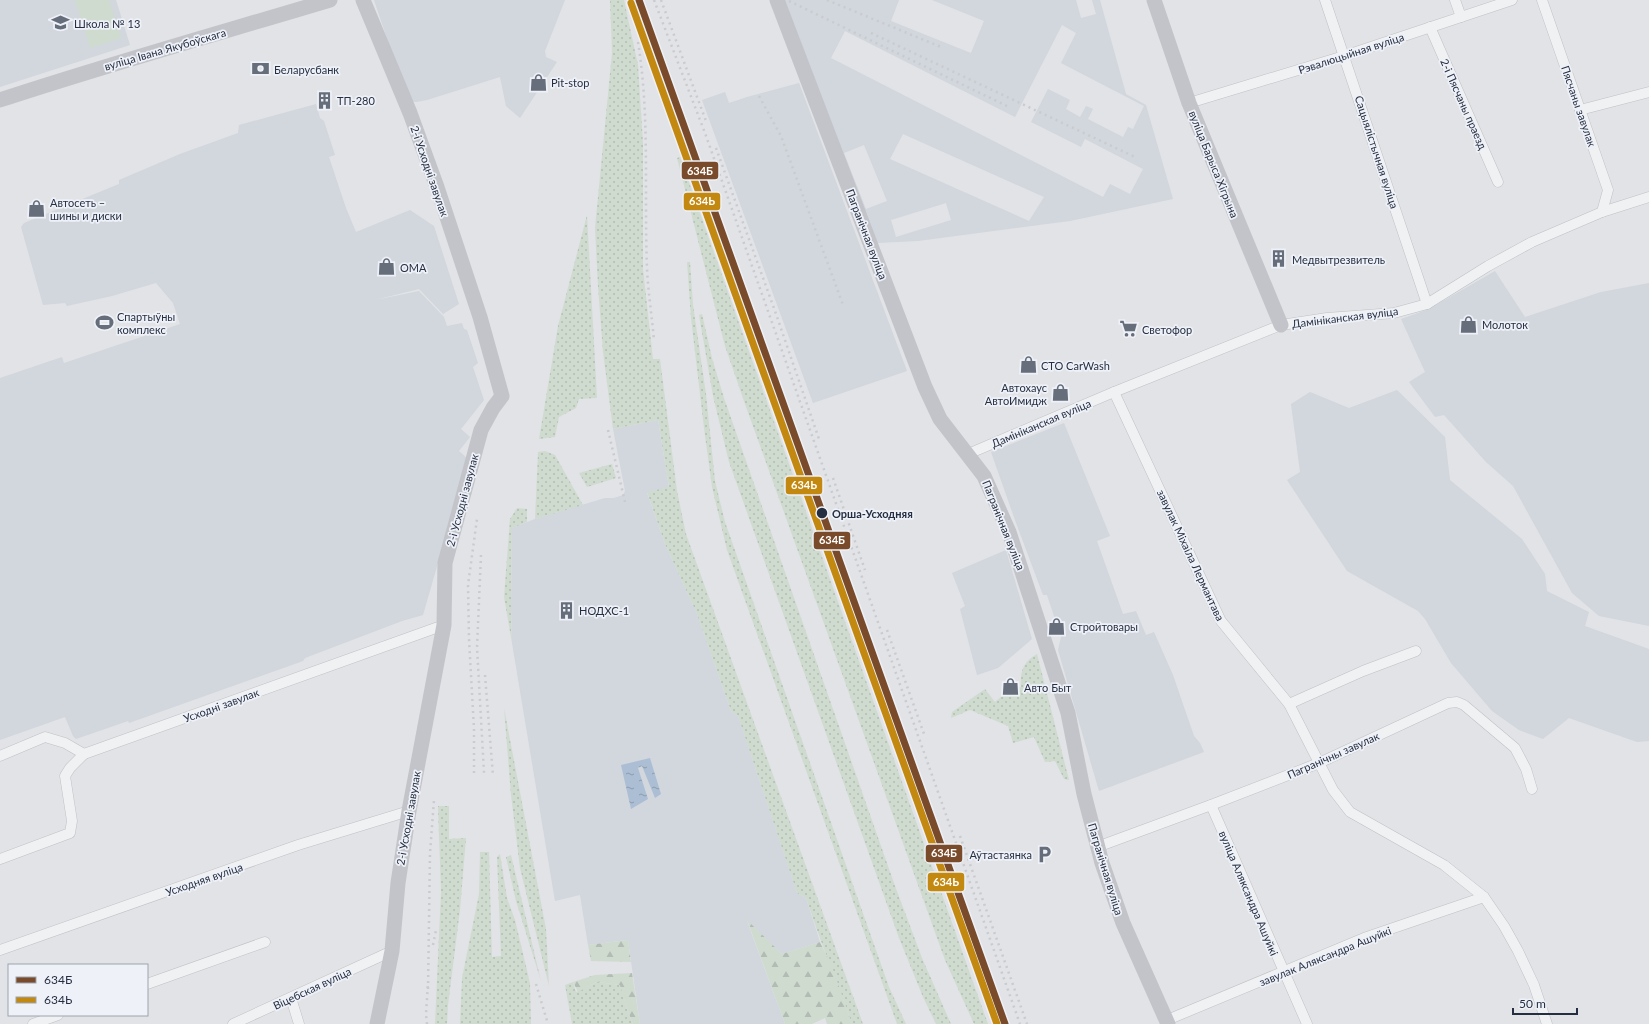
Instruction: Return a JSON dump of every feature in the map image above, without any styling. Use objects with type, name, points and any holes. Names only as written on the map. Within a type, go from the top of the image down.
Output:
[{"type":"street","name":"вуліца Івана Якубоўскага","points":[[0,100],[77,75],[330,0]]},
{"type":"street","name":"2-і Усходні завулак","points":[[363,0],[410,113],[437,187],[480,317],[502,396],[492,408],[481,430],[445,563],[444,625],[409,811],[398,883],[392,951],[377,1024]]},
{"type":"street","name":"Пагранічная вуліца","points":[[777,0],[925,387],[940,419],[948,431],[968,454],[988,483],[1009,532],[1068,713],[1084,794],[1097,847],[1123,923],[1168,1022]]},
{"type":"street","name":"вуліца Барыса Хігрына","points":[[1154,0],[1189,103],[1281,325]]},
{"type":"street","name":"Сацыялістычная вуліца","points":[[1325,0],[1427,304]]},
{"type":"street","points":[[1455,0],[1461,17]]},
{"type":"street","name":"Рэвалюцыйная вуліца","points":[[1189,103],[1344,56],[1512,0]]},
{"type":"street","name":"Пясчаны завулак","points":[[1542,0],[1608,190],[1602,212]]},
{"type":"street","name":"2-і Пясчаны праезд","points":[[1430,27],[1498,182]]},
{"type":"street","points":[[1580,110],[1649,92]]},
{"type":"street","name":"Дамініканская вуліца","points":[[968,454],[1114,392],[1281,325],[1327,318],[1394,313],[1427,304],[1488,266],[1532,242],[1602,212],[1649,197]]},
{"type":"street","name":"завулак Міхаіла Лермантава","points":[[1114,392],[1221,621],[1289,704],[1333,790],[1350,812],[1438,861],[1484,897],[1504,926],[1518,951],[1534,985],[1546,1024]]},
{"type":"street","name":"Усходні завулак","points":[[84,754],[444,625]]},
{"type":"street","points":[[1289,704],[1363,671],[1416,652]]},
{"type":"street","name":"Пагранічны завулак","points":[[1097,847],[1319,763],[1448,703],[1457,702],[1464,705],[1515,748],[1526,769],[1532,789]]},
{"type":"street","points":[[0,756],[45,737],[65,743],[84,754],[70,768],[65,776],[72,821],[70,833],[0,859]]},
{"type":"street","name":"вуліца Аляксандра Ашуйкі","points":[[1211,805],[1307,1024]]},
{"type":"street","name":"Усходняя вуліца","points":[[0,950],[298,846],[409,811]]},
{"type":"street","name":"завулак Аляксандра Ашуйкі","points":[[1168,1022],[1364,938],[1484,897]]},
{"type":"street","points":[[148,984],[265,942]]},
{"type":"street","name":"Віцебская вуліца","points":[[232,1024],[392,951]]},
{"type":"street","points":[[291,998],[299,1024]]},
{"type":"street","points":[[32,1024],[55,1016]]},
{"type":"shaded area","name":"Школа № 13","points":[[0,0],[116,0],[130,45],[0,87]]},
{"type":"shaded area","points":[[374,0],[565,0],[545,51],[546,57],[557,62],[520,118],[506,106],[500,77],[427,100],[416,102],[408,101]]},
{"type":"shaded area","points":[[783,0],[899,0],[891,21],[971,53],[984,21],[932,0],[1076,0],[1081,18],[1096,14],[1092,0],[1100,0],[1126,94],[1146,105],[1173,199],[1070,221],[918,241],[877,243]],"holes":[[[1062,25],[1076,33],[1061,63],[1144,106],[1133,129],[1128,127],[1123,137],[1088,119],[1093,109],[1086,106],[1080,117],[1066,109],[1070,100],[1048,89],[1031,122],[1081,147],[1085,139],[1143,169],[1130,194],[1110,184],[1103,197],[831,58],[845,31],[1015,117]],[[903,134],[1044,197],[1029,221],[890,159]],[[864,145],[887,201],[866,209],[844,153]],[[946,203],[951,220],[896,237],[891,220]]]},
{"type":"shaded area","points":[[799,83],[907,371],[813,403],[702,100],[725,92],[729,103]]},
{"type":"shaded area","points":[[316,104],[320,118],[324,121],[335,155],[329,157],[346,208],[356,232],[410,210],[434,226],[459,304],[443,314],[419,289],[375,300],[419,291],[444,317],[447,326],[462,323],[464,329],[467,330],[478,363],[473,367],[484,400],[461,429],[470,437],[459,451],[468,459],[423,615],[402,621],[305,658],[303,661],[129,723],[128,721],[76,739],[73,736],[65,717],[0,740],[0,378],[62,357],[64,363],[180,324],[173,303],[156,283],[112,296],[67,306],[65,303],[43,305],[21,227],[24,223],[119,184],[119,180],[180,154],[238,133],[239,125]]},
{"type":"shaded area","points":[[1495,271],[1525,317],[1601,292],[1649,283],[1649,626],[1599,616],[1572,593],[1513,486],[1486,462],[1444,415],[1435,417],[1409,382],[1425,372],[1401,319],[1429,309]]},
{"type":"shaded area","points":[[1397,390],[1445,437],[1450,480],[1522,539],[1545,574],[1547,591],[1589,612],[1585,626],[1649,649],[1649,741],[1637,742],[1569,718],[1543,739],[1519,730],[1492,711],[1451,663],[1425,619],[1418,611],[1347,571],[1287,480],[1300,472],[1291,404],[1310,392],[1349,408]]},
{"type":"shaded area","points":[[658,420],[669,488],[647,493],[665,544],[697,614],[731,711],[738,716],[797,893],[806,898],[820,942],[782,954],[747,921],[785,1024],[640,1024],[628,940],[588,945],[580,895],[555,901],[512,643],[512,528],[535,519],[605,498],[614,498],[623,495],[625,491],[613,429]]},
{"type":"shaded area","points":[[1064,423],[1110,536],[1097,541],[1123,614],[1136,611],[1146,635],[1154,632],[1173,675],[1194,736],[1200,743],[1204,752],[1099,791],[1058,650],[1061,637],[1047,595],[1043,595],[991,452]]},
{"type":"shaded area","points":[[1006,550],[1032,639],[998,668],[977,675],[960,609],[965,606],[952,573]]},
{"type":"green space","points":[[75,0],[109,0],[121,38],[90,48]]},
{"type":"green space","points":[[610,0],[624,0],[638,65],[643,143],[643,269],[653,359],[660,359],[677,491],[686,534],[863,1024],[852,1024],[806,898],[797,893],[738,716],[731,711],[697,614],[665,544],[647,492],[669,487],[658,420],[613,429],[603,352],[595,228],[612,53]]},
{"type":"green space","points":[[680,157],[988,1024],[974,1024],[945,960],[745,404],[725,346],[677,158]]},
{"type":"green space","points":[[587,215],[597,398],[579,399],[576,408],[559,417],[555,437],[539,439],[558,326]]},
{"type":"green space","points":[[687,262],[690,262],[693,305],[706,394],[715,481],[725,522],[889,987],[906,1024],[897,1024],[727,550],[712,487],[691,318]]},
{"type":"green space","points":[[702,314],[712,358],[724,398],[895,886],[922,958],[951,1024],[936,1024],[923,997],[899,938],[729,462],[713,396],[699,315]]},
{"type":"green space","points":[[545,451],[555,455],[583,505],[535,519],[538,452]]},
{"type":"green space","points":[[612,464],[616,478],[587,487],[579,473]]},
{"type":"green space","points":[[517,508],[527,509],[527,522],[512,528],[512,643],[504,597],[510,519]]},
{"type":"green space","points":[[1037,654],[1069,780],[1064,779],[1055,761],[1045,762],[1034,737],[1013,743],[1008,726],[970,710],[951,718],[952,712],[985,689],[995,702],[1008,691],[1021,687],[1023,668],[1028,660]]},
{"type":"green space","points":[[504,708],[546,929],[549,986],[520,868],[511,795]]},
{"type":"green space","points":[[438,806],[449,806],[449,839],[466,838],[460,910],[447,1024],[435,1024],[441,892]]},
{"type":"green space","points":[[480,852],[489,852],[492,957],[501,956],[497,857],[500,854],[507,898],[515,920],[530,983],[531,1024],[460,1024],[462,978],[479,894]]},
{"type":"green space","points":[[511,855],[541,981],[516,901],[506,857]]},
{"type":"green space","points":[[747,920],[782,954],[820,942],[831,964],[852,1024],[827,1024],[825,1018],[812,1024],[785,1024]]},
{"type":"green space","points":[[628,940],[631,962],[591,961],[588,945]]},
{"type":"green space","points":[[632,973],[640,1024],[633,1024],[620,985],[597,982],[578,992],[573,982],[595,975]]},
{"type":"green space","points":[[573,982],[576,992],[597,982],[621,985],[627,1009],[633,1024],[572,1024],[565,985]]},
{"type":"water","points":[[650,758],[661,794],[655,798],[642,766],[638,768],[648,799],[631,809],[621,765]]},
{"type":"railway","points":[[654,0],[705,133],[1020,1024]]},
{"type":"railway","points":[[661,0],[706,121]]},
{"type":"railway","points":[[827,0],[941,47]]},
{"type":"railway","points":[[789,1],[1009,107]]},
{"type":"railway","points":[[871,33],[1135,157]]},
{"type":"railway","points":[[638,42],[644,98],[647,268],[654,341]]},
{"type":"railway","points":[[759,96],[781,136],[843,305]]},
{"type":"railway","points":[[716,148],[775,311],[820,442]]},
{"type":"railway","points":[[608,430],[625,502]]},
{"type":"railway","points":[[833,478],[865,570]]},
{"type":"railway","points":[[474,773],[474,729],[469,639],[468,585],[477,519]]},
{"type":"railway","points":[[481,555],[477,647],[484,773]]},
{"type":"railway","points":[[887,630],[924,734]]},
{"type":"railway","points":[[485,675],[493,776]]},
{"type":"railway","points":[[428,989],[430,853],[434,800]]},
{"type":"railway","points":[[960,836],[1027,1024]]},
{"type":"railway","points":[[433,945],[436,930]]},
{"type":"railway","points":[[427,1024],[426,1014],[428,983]]},
{"type":"railway","points":[[536,984],[548,1024]]},
{"type":"transit line","name":"634Б","points":[[639,0],[1005,1024]]},
{"type":"transit line","name":"634Ь","points":[[631,3],[997,1024]]},
{"type":"place","name":"Школа № 13","points":[[61,23]]},
{"type":"place","name":"Беларусбанк","points":[[261,69]]},
{"type":"place","name":"Pit-stop","points":[[538,82]]},
{"type":"place","name":"ТП-280","points":[[324,100]]},
{"type":"place","name":"Автосеть – шины и диски","points":[[37,208]]},
{"type":"place","name":"Медвытрезвитель","points":[[1279,259]]},
{"type":"place","name":"ОМА","points":[[387,267]]},
{"type":"place","name":"Спартыўны комплекс","points":[[104,322]]},
{"type":"place","name":"Молоток","points":[[1469,324]]},
{"type":"place","name":"Светофор","points":[[1129,329]]},
{"type":"place","name":"СТО CarWash","points":[[1028,365]]},
{"type":"place","name":"Автохаус АвтоИмидж","points":[[1060,393]]},
{"type":"place","name":"Орша-Усходняя","points":[[822,513]]},
{"type":"place","name":"НОДХС-1","points":[[566,610]]},
{"type":"place","name":"Стройтовары","points":[[1057,626]]},
{"type":"place","name":"Авто Быт","points":[[1011,687]]},
{"type":"place","name":"Аўтастаянка","points":[[1045,854]]}]
